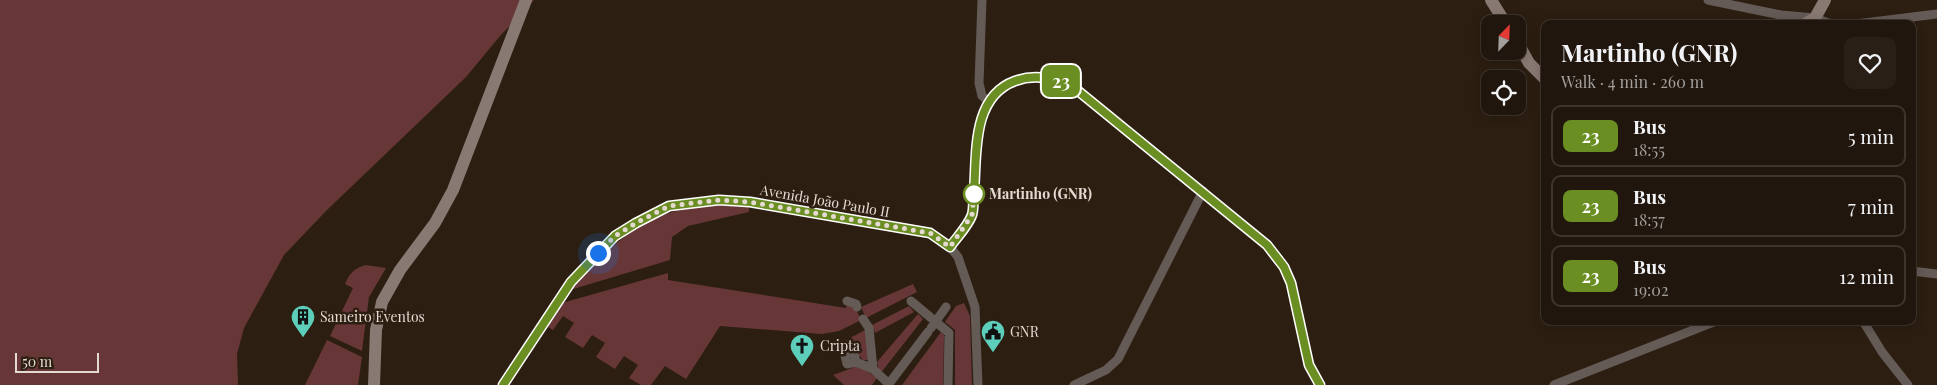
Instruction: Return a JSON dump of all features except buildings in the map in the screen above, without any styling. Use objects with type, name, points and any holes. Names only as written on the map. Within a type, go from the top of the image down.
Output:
[{"type":"main road","points":[[374,385],[376,330],[382,302],[400,270],[435,223],[453,190],[526,0]]},
{"type":"main road","points":[[1491,0],[1500,15]]},
{"type":"main road","points":[[1811,20],[1824,0]]},
{"type":"main road","points":[[1526,58],[1541,75]]},
{"type":"street","points":[[982,0],[979,83],[982,96],[990,102]]},
{"type":"street","points":[[1708,0],[1805,20]]},
{"type":"street","points":[[1888,20],[1937,14]]},
{"type":"street","points":[[978,385],[974,307],[958,257],[950,247],[972,215],[978,130],[983,112],[990,102],[1010,83],[1022,78],[1044,77],[1060,81],[1077,90],[1267,245],[1284,267],[1291,283],[1309,365],[1320,385]]},
{"type":"street","points":[[1074,385],[1106,370],[1118,358],[1203,191]]},
{"type":"street","name":"Avenida João Paulo II","points":[[503,385],[571,282],[615,236],[669,206],[719,200],[750,202],[930,233],[950,247]]},
{"type":"street","points":[[1916,271],[1937,274]]},
{"type":"street","points":[[847,301],[856,304],[858,307]]},
{"type":"street","points":[[911,301],[931,328],[950,332],[948,385]]},
{"type":"street","points":[[856,362],[873,369],[889,385],[946,307]]},
{"type":"street","points":[[864,318],[868,328],[873,369]]},
{"type":"street","points":[[1554,385],[1706,325]]},
{"type":"street","points":[[1865,325],[1882,352],[1908,385]]},
{"type":"shaded area","points":[[0,0],[534,0],[500,36],[466,77],[326,211],[284,255],[244,328],[237,354],[238,385],[0,385]]},
{"type":"shaded area","points":[[718,205],[749,207],[749,212],[688,226],[672,237],[670,260],[570,290],[591,266],[616,243],[644,224],[672,212]]},
{"type":"shaded area","points":[[366,265],[386,268],[369,297],[362,351],[330,336],[353,288],[345,284],[347,280],[355,269]]},
{"type":"shaded area","points":[[668,273],[668,280],[846,308],[847,303],[856,309],[861,320],[839,331],[822,334],[720,326],[686,379],[665,366],[651,385],[641,385],[629,378],[638,365],[624,356],[615,369],[596,357],[605,343],[592,335],[583,348],[565,337],[574,323],[563,316],[553,330],[548,327],[562,303]]},
{"type":"shaded area","points":[[913,284],[917,292],[866,318],[861,307]]},
{"type":"shaded area","points":[[964,303],[970,316],[972,385],[955,385],[955,330],[945,322],[956,306]]},
{"type":"shaded area","points":[[909,306],[914,312],[875,333],[872,325]]},
{"type":"shaded area","points":[[918,314],[923,319],[880,374],[877,362]]},
{"type":"shaded area","points":[[865,330],[870,356],[867,360],[863,360],[858,354],[848,349],[838,353],[828,350]]},
{"type":"shaded area","points":[[941,332],[944,335],[943,385],[902,385]]},
{"type":"shaded area","points":[[327,340],[362,357],[358,385],[305,385]]},
{"type":"shaded area","points":[[855,367],[861,367],[877,378],[872,385],[844,385],[833,375]]},
{"type":"bus line","name":"23","points":[[503,385],[571,282],[615,236],[669,206],[719,200],[750,202],[930,233],[940,238],[950,247],[972,215],[978,130],[983,112],[998,92],[1010,83],[1022,78],[1044,77],[1060,81],[1077,90],[1267,245],[1284,267],[1291,283],[1302,341],[1309,365],[1320,385]]},
{"type":"place","name":"Martinho (GNR)","points":[[974,194]]},
{"type":"place","name":"Sameiro Eventos","points":[[303,338]]},
{"type":"place","name":"GNR","points":[[993,353]]},
{"type":"place","name":"Cripta","points":[[802,367]]},
{"type":"route","points":[[598,253],[615,236],[669,206],[719,200],[750,202],[930,233],[940,238],[950,247],[972,215],[974,194]]}]
